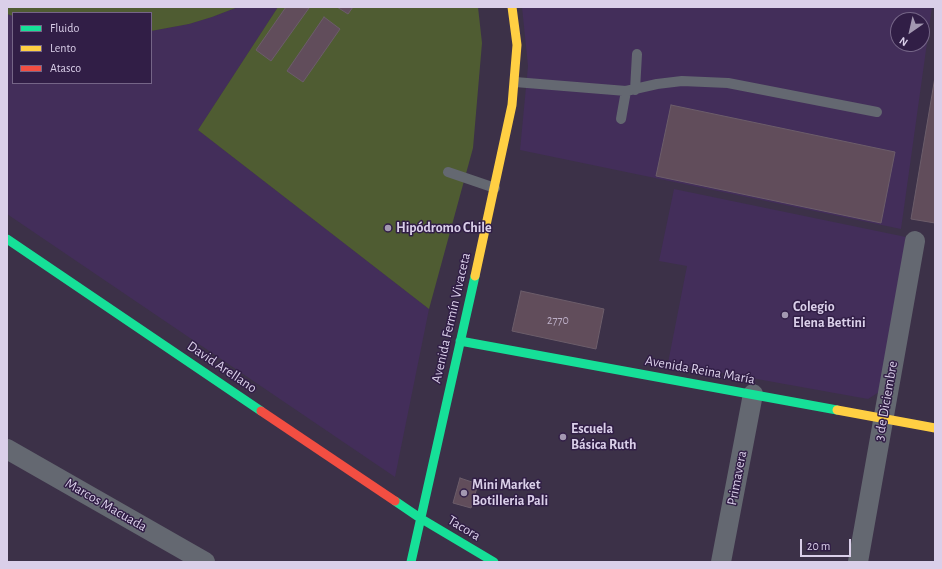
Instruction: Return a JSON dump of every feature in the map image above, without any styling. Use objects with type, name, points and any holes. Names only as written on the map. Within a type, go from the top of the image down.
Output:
[{"type":"street","name":"Avenida Fermín Vivaceta","points":[[411,562],[508,127],[515,82],[517,45],[512,7]]},
{"type":"street","name":"David Arellano","points":[[7,239],[420,518]]},
{"type":"street","name":"3 de Diciembre","points":[[858,562],[915,241]]},
{"type":"street","name":"Avenida Reina María","points":[[460,341],[935,428]]},
{"type":"street","name":"Primavera","points":[[722,562],[753,394]]},
{"type":"street","name":"Marcos Macuada","points":[[7,449],[205,562]]},
{"type":"street","name":"Tacora","points":[[420,518],[494,562]]},
{"type":"lane","points":[[621,119],[631,91],[637,54]]},
{"type":"lane","points":[[515,82],[631,91],[657,84],[682,81],[728,83],[877,112]]},
{"type":"lane","points":[[448,172],[495,188]]},
{"type":"shaded area","points":[[238,7],[278,7],[198,130],[429,309],[395,477],[7,214],[7,14],[12,16],[12,84],[152,84],[152,31],[189,24]]},
{"type":"shaded area","points":[[522,7],[932,7],[930,21],[930,12],[890,12],[890,52],[926,52],[901,229],[520,150],[528,66]]},
{"type":"shaded area","name":"Colegio Elena Bettini","points":[[674,189],[906,237],[879,392],[868,399],[668,363],[687,266],[659,261]]},
{"type":"green space","points":[[7,7],[238,7],[189,24],[152,31],[152,12],[12,12],[12,16],[7,14]]},
{"type":"green space","name":"Hipódromo Chile","points":[[278,7],[478,7],[482,43],[473,148],[429,309],[198,130]]},
{"type":"building","points":[[286,7],[309,8],[271,61],[256,50]]},
{"type":"building","points":[[337,7],[353,7],[348,14]]},
{"type":"building","points":[[324,17],[340,29],[303,82],[287,71]]},
{"type":"building","points":[[935,77],[935,223],[911,219]]},
{"type":"building","points":[[671,105],[895,152],[881,223],[656,176]]},
{"type":"building","points":[[521,291],[604,309],[596,349],[512,331]]},
{"type":"building","points":[[460,478],[478,484],[471,508],[453,503]]},
{"type":"traffic: fast","points":[[7,239],[261,411]]},
{"type":"traffic: fast","points":[[411,562],[475,276]]},
{"type":"traffic: fast","points":[[460,341],[837,410]]},
{"type":"traffic: fast","points":[[395,501],[420,518],[494,562]]},
{"type":"traffic: slow","points":[[475,276],[512,105],[517,45],[512,7]]},
{"type":"traffic: slow","points":[[837,410],[935,428]]},
{"type":"traffic: jam","points":[[261,411],[395,501]]},
{"type":"place","name":"Hipódromo Chile","points":[[388,228]]},
{"type":"place","name":"Colegio Elena Bettini","points":[[785,315]]},
{"type":"place","name":"Escuela Básica Ruth","points":[[563,437]]},
{"type":"place","name":"Mini Market Botilleria Pali","points":[[464,493]]}]
